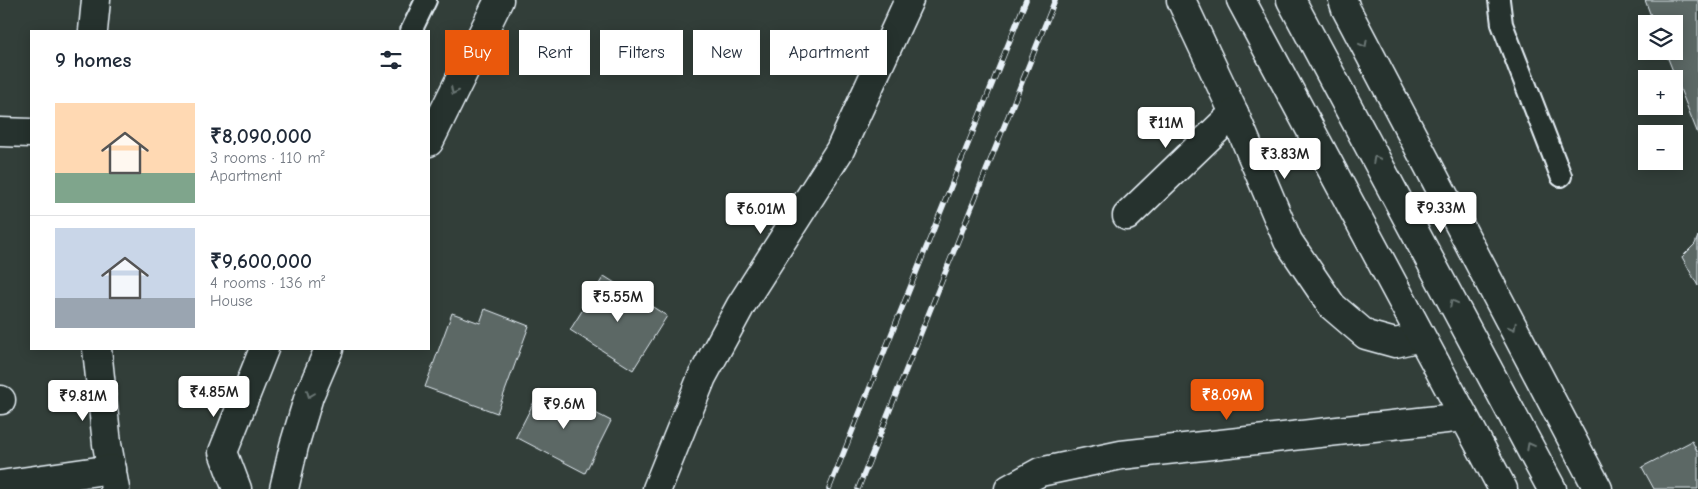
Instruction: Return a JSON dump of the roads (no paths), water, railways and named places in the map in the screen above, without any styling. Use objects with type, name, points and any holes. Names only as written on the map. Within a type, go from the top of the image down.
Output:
[{"type":"street","points":[[93,30],[96,0]]},
{"type":"street","points":[[430,140],[499,0]]},
{"type":"street","points":[[657,489],[702,377],[741,305],[840,150],[909,0]]},
{"type":"street","points":[[1181,0],[1234,113],[1288,241],[1332,306],[1366,335],[1396,343],[1421,337]]},
{"type":"street","points":[[1241,0],[1503,489]]},
{"type":"street","points":[[1291,0],[1552,489]]},
{"type":"street","points":[[1343,0],[1346,9],[1598,489]]},
{"type":"street","points":[[1127,216],[1234,113]]},
{"type":"street","points":[[0,132],[30,134]]},
{"type":"street","points":[[0,485],[114,479],[107,444],[96,350]]},
{"type":"street","points":[[237,489],[223,452],[264,350]]},
{"type":"street","points":[[284,489],[294,446],[309,396],[329,350]]},
{"type":"street","points":[[1009,489],[1040,472],[1121,455],[1464,417]]},
{"type":"lane","points":[[411,30],[426,0]]},
{"type":"lane","points":[[1499,0],[1502,24],[1561,176]]},
{"type":"railway","points":[[829,489],[1026,0]]},
{"type":"railway","points":[[858,489],[1055,0]]}]
